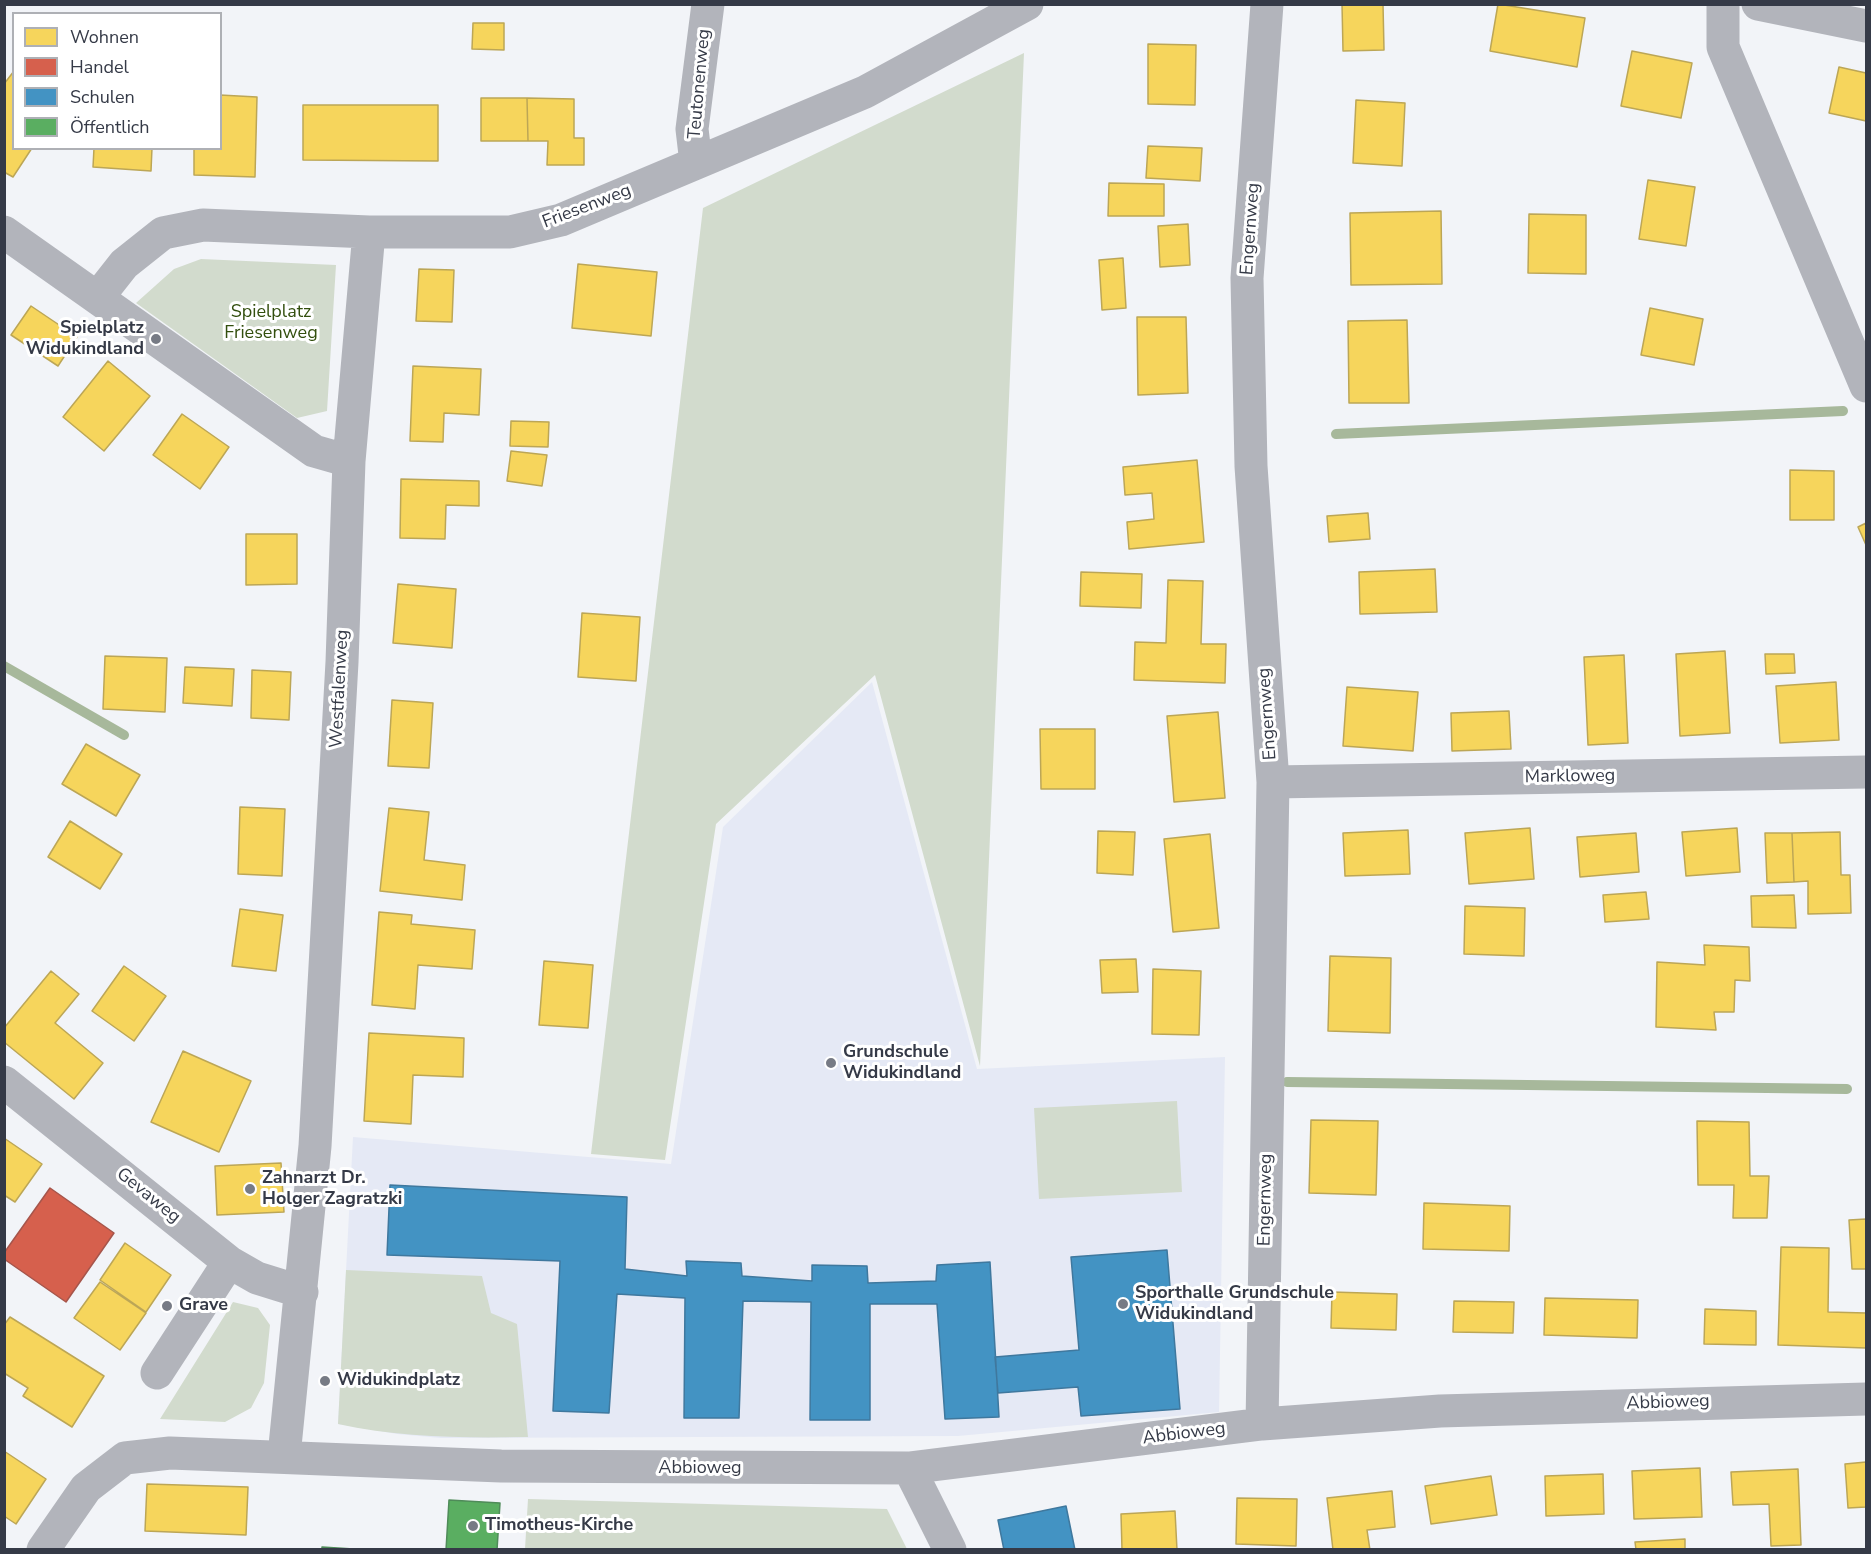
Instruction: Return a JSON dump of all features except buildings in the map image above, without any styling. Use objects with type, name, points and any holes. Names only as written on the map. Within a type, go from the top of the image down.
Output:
[{"type":"street","name":"Teutonenweg","points":[[696,164],[692,129],[708,4]]},
{"type":"street","name":"Friesenweg","points":[[98,297],[124,264],[163,233],[202,225],[369,232],[510,232],[561,220],[865,92],[1027,4]]},
{"type":"street","name":"Engernweg","points":[[1262,1424],[1273,782],[1251,466],[1247,278],[1267,4]]},
{"type":"street","points":[[1723,4],[1723,47],[1866,386]]},
{"type":"street","points":[[1758,4],[1866,26]]},
{"type":"street","points":[[4,232],[314,451],[349,461]]},
{"type":"street","name":"Westfalenweg","points":[[302,1292],[315,1146],[342,662],[349,461],[369,232]]},
{"type":"street","name":"Markloweg","points":[[1273,782],[1866,772]]},
{"type":"street","name":"Gevaweg","points":[[4,1082],[229,1262],[257,1278],[302,1292]]},
{"type":"street","points":[[157,1373],[229,1262]]},
{"type":"street","points":[[43,1550],[86,1488],[125,1458],[170,1453],[284,1456],[302,1292]]},
{"type":"street","name":"Abbioweg","points":[[284,1456],[501,1466],[909,1468],[1262,1424],[1452,1411],[1866,1400]]},
{"type":"street","points":[[909,1468],[950,1550]]},
{"type":"shaded area","name":"Grundschule Widukindland","points":[[872,682],[977,1069],[1225,1057],[1219,1412],[958,1436],[441,1438],[397,1434],[338,1424],[353,1137],[671,1164],[723,827]]},
{"type":"green space","points":[[1024,53],[980,1066],[875,675],[716,824],[665,1160],[591,1154],[703,208]]},
{"type":"green space","name":"Spielplatz Friesenweg","points":[[201,259],[336,265],[327,411],[297,418],[136,303],[174,269]]},
{"type":"green space","points":[[1177,1101],[1182,1192],[1039,1199],[1034,1108]]},
{"type":"green space","points":[[346,1270],[482,1276],[491,1313],[517,1324],[528,1437],[409,1435],[338,1424]]},
{"type":"green space","points":[[233,1302],[258,1308],[270,1325],[264,1383],[251,1408],[225,1422],[160,1419]]},
{"type":"green space","points":[[528,1499],[887,1509],[907,1549],[525,1549]]},
{"type":"waterway","points":[[1336,434],[1843,411]]},
{"type":"waterway","points":[[4,666],[124,735]]},
{"type":"waterway","points":[[1287,1082],[1847,1089]]},
{"type":"place","name":"Spielplatz Widukindland","points":[[156,339]]},
{"type":"place","name":"Grundschule Widukindland","points":[[831,1063]]},
{"type":"place","name":"Zahnarzt Dr. Holger Zagratzki","points":[[250,1189]]},
{"type":"place","name":"Sporthalle Grundschule Widukindland","points":[[1123,1304]]},
{"type":"place","name":"Grave","points":[[167,1306]]},
{"type":"place","name":"Widukindplatz","points":[[325,1381]]},
{"type":"place","name":"Timotheus-Kirche","points":[[473,1526]]}]
